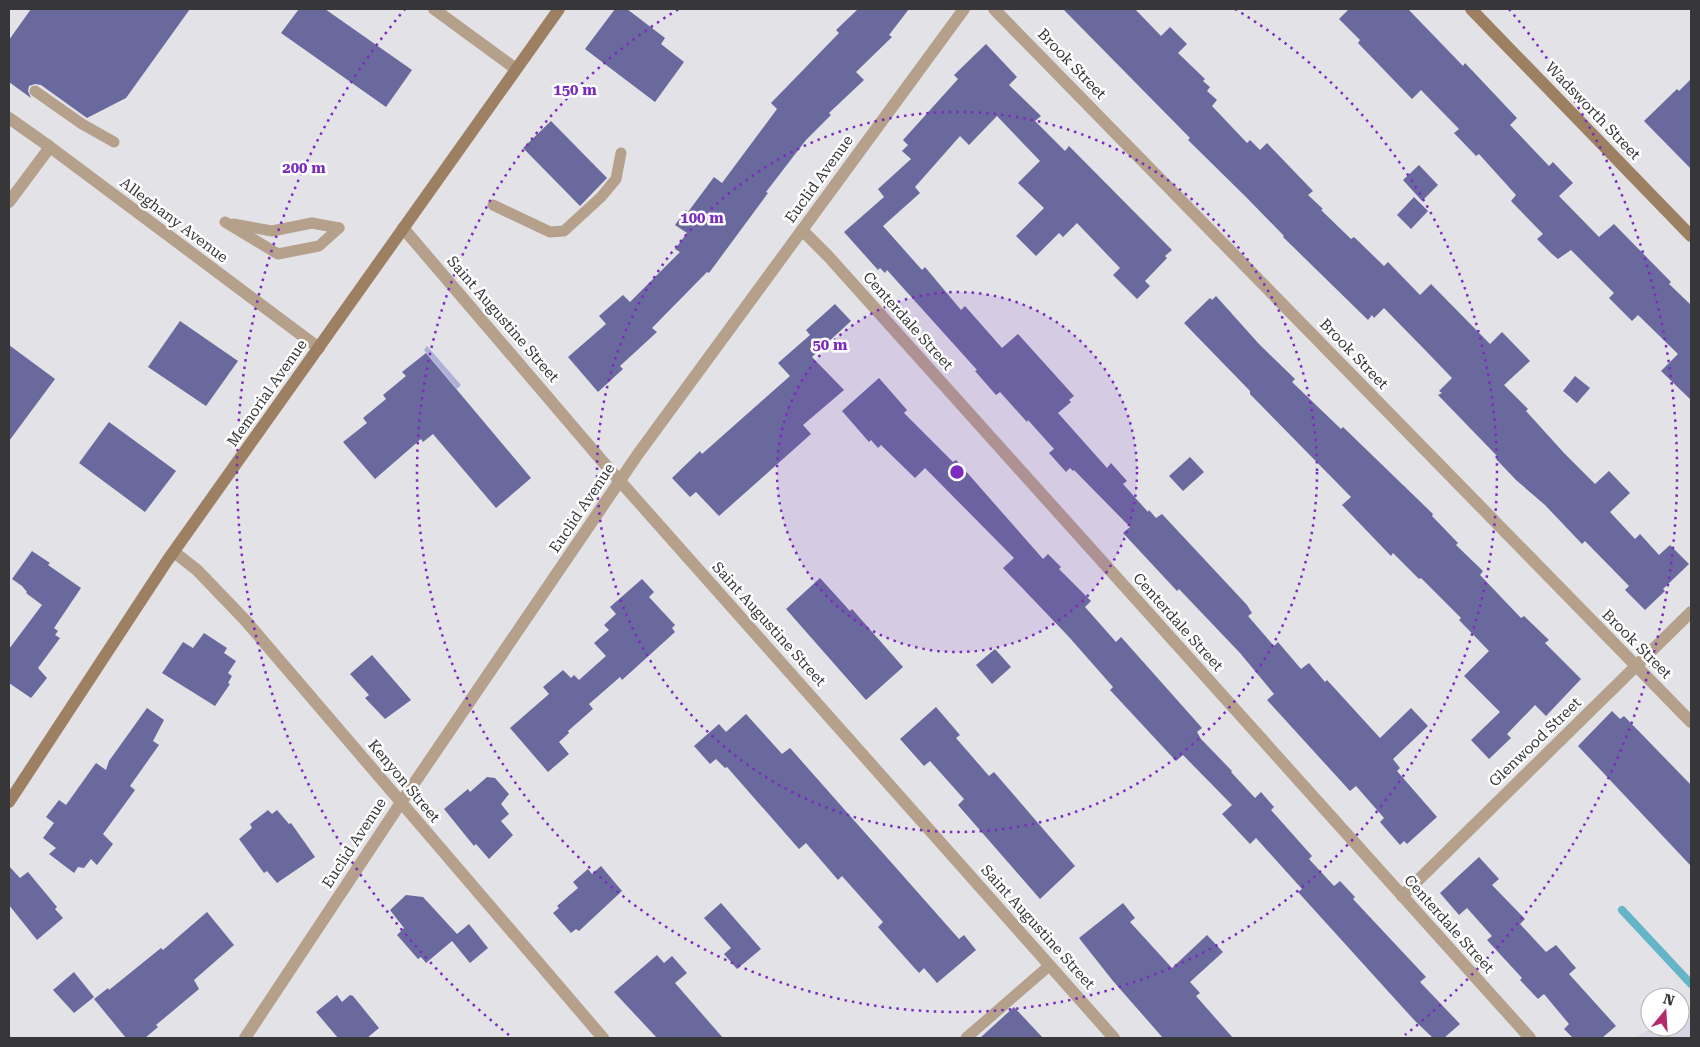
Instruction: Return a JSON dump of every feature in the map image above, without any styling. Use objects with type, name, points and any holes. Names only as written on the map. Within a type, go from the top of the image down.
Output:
[{"type":"main road","name":"Memorial Avenue","points":[[9,802],[174,552],[559,9]]},
{"type":"main road","name":"Wadsworth Street","points":[[1471,9],[1691,236]]},
{"type":"street","points":[[434,9],[516,68]]},
{"type":"street","name":"Euclid Avenue","points":[[245,1038],[400,804],[638,454],[964,9]]},
{"type":"street","name":"Brook Street","points":[[994,9],[1691,722]]},
{"type":"street","name":"Alleghany Avenue","points":[[9,118],[319,348]]},
{"type":"street","points":[[9,202],[50,147]]},
{"type":"street","name":"Saint Augustine Street","points":[[403,228],[620,481],[1114,1038]]},
{"type":"street","name":"Centerdale Street","points":[[802,230],[834,263],[1530,1038]]},
{"type":"street","name":"Kenyon Street","points":[[174,552],[197,570],[245,620],[349,740],[400,804],[603,1038]]},
{"type":"street","name":"Glenwood Street","points":[[1402,896],[1691,612]]},
{"type":"lane","points":[[35,92],[82,124],[114,142]]},
{"type":"lane","points":[[493,205],[550,232],[564,231],[601,197],[616,180],[621,153]]},
{"type":"lane","points":[[225,222],[272,231],[312,223],[339,228],[319,246],[278,254],[225,222]]},
{"type":"lane","points":[[966,1038],[1050,965]]},
{"type":"shaded area","points":[[427,346],[461,385],[457,389],[424,350]]},
{"type":"shaded area","points":[[1691,1009],[1691,1038],[1634,1038],[1640,1035],[1640,1037],[1690,1037]]},
{"type":"building","points":[[31,9],[190,9],[126,98],[87,118],[41,85],[29,86],[28,91],[31,98],[9,82],[9,40]]},
{"type":"building","points":[[299,9],[325,9],[412,70],[386,107],[281,33]]},
{"type":"building","points":[[615,9],[627,9],[665,38],[661,44],[684,62],[655,102],[585,49]]},
{"type":"building","points":[[858,9],[909,9],[889,35],[892,37],[856,72],[864,80],[829,113],[831,115],[806,140],[766,192],[768,193],[709,273],[707,272],[652,328],[657,332],[620,366],[623,369],[598,392],[568,357],[606,324],[599,316],[623,295],[630,302],[680,252],[675,249],[687,233],[675,225],[686,210],[688,212],[714,177],[722,183],[777,109],[771,103],[839,33],[836,30]]},
{"type":"building","points":[[1063,9],[1135,9],[1161,36],[1170,27],[1187,44],[1178,53],[1205,79],[1203,81],[1210,87],[1207,91],[1217,100],[1212,106],[1247,143],[1250,140],[1260,150],[1267,143],[1313,191],[1308,195],[1323,209],[1321,210],[1351,239],[1354,237],[1384,266],[1388,262],[1420,295],[1431,284],[1490,344],[1502,332],[1530,361],[1504,385],[1528,409],[1526,411],[1564,453],[1595,484],[1609,471],[1630,493],[1610,512],[1635,539],[1640,534],[1659,555],[1670,545],[1689,564],[1663,589],[1665,591],[1645,610],[1625,590],[1629,586],[1585,541],[1582,544],[1545,505],[1516,480],[1496,459],[1498,457],[1438,395],[1442,393],[1439,391],[1452,378],[1427,352],[1384,308],[1374,318],[1372,315],[1368,320],[1283,237],[1247,198],[1188,140],[1190,138]]},
{"type":"building","points":[[1349,9],[1408,9],[1463,66],[1465,63],[1517,118],[1510,125],[1549,166],[1553,162],[1573,183],[1559,196],[1599,237],[1614,224],[1671,282],[1669,284],[1691,305],[1691,400],[1661,371],[1678,354],[1638,315],[1632,321],[1609,298],[1614,293],[1571,250],[1558,259],[1537,239],[1543,234],[1511,201],[1516,195],[1479,154],[1476,156],[1454,133],[1459,129],[1421,90],[1412,99],[1358,43],[1360,40],[1339,19]]},
{"type":"building","points":[[986,44],[1017,77],[1009,85],[1041,116],[1035,121],[1065,151],[1069,146],[1172,250],[1145,281],[1150,286],[1137,299],[1113,275],[1120,268],[1077,223],[1063,237],[1059,233],[1036,256],[1016,236],[1044,208],[1018,183],[1040,161],[997,116],[969,145],[960,136],[915,187],[920,193],[883,226],[922,270],[925,267],[961,310],[965,306],[1002,348],[1018,334],[1074,396],[1069,400],[1071,402],[1058,413],[1107,468],[1111,463],[1127,481],[1123,484],[1148,512],[1149,510],[1156,518],[1162,514],[1247,605],[1252,613],[1248,616],[1274,646],[1278,642],[1301,669],[1309,663],[1380,738],[1411,708],[1428,726],[1393,759],[1400,768],[1397,771],[1437,817],[1407,844],[1404,841],[1400,845],[1380,822],[1384,818],[1356,786],[1350,791],[1267,700],[1274,694],[1240,653],[1179,589],[1177,591],[1123,533],[1130,527],[1074,470],[1070,468],[1066,472],[1049,453],[1054,449],[1028,420],[1027,422],[1000,392],[996,395],[975,371],[977,370],[887,270],[885,273],[880,268],[878,270],[844,232],[884,197],[878,189],[911,159],[902,151],[908,145],[903,140],[958,79],[954,75]]},
{"type":"building","points":[[1691,79],[1691,169],[1644,121],[1677,89],[1679,91]]},
{"type":"building","points":[[551,121],[607,178],[580,206],[523,148]]},
{"type":"building","points":[[1419,165],[1438,185],[1422,201],[1403,180]]},
{"type":"building","points":[[1414,197],[1428,211],[1411,229],[1397,215]]},
{"type":"building","points":[[1216,296],[1259,344],[1295,379],[1292,382],[1341,429],[1343,427],[1433,514],[1432,516],[1458,543],[1456,545],[1483,571],[1480,575],[1521,618],[1524,616],[1549,640],[1545,643],[1581,679],[1546,716],[1535,705],[1507,734],[1511,738],[1489,759],[1471,740],[1500,712],[1464,676],[1489,651],[1459,620],[1461,618],[1421,578],[1419,579],[1393,553],[1391,556],[1342,505],[1351,497],[1250,394],[1250,391],[1184,323],[1210,298],[1212,300]]},
{"type":"building","points":[[835,304],[851,321],[812,357],[844,390],[803,425],[811,434],[719,516],[696,492],[690,497],[672,478],[700,451],[702,454],[790,376],[778,363],[810,335],[806,330]]},
{"type":"building","points":[[180,321],[238,361],[206,406],[148,367]]},
{"type":"building","points":[[9,345],[55,379],[9,441]]},
{"type":"building","points":[[426,353],[531,478],[496,508],[433,434],[423,442],[421,439],[375,479],[343,442],[367,423],[363,418],[386,399],[383,395],[406,376],[402,372]]},
{"type":"building","points":[[1575,376],[1590,388],[1577,403],[1563,391]]},
{"type":"building","points":[[879,378],[907,410],[904,413],[953,462],[956,460],[1043,559],[1048,554],[1061,567],[1059,569],[1091,601],[1085,607],[1116,642],[1121,637],[1154,674],[1202,728],[1197,732],[1201,739],[1255,798],[1261,792],[1274,807],[1271,810],[1312,856],[1309,859],[1334,886],[1340,881],[1355,897],[1353,899],[1426,977],[1420,982],[1460,1024],[1444,1038],[1433,1038],[1415,1021],[1298,892],[1302,889],[1256,838],[1250,844],[1222,814],[1232,805],[1183,755],[1176,761],[1110,690],[1113,687],[1069,637],[1003,568],[1014,558],[925,468],[915,478],[881,445],[878,448],[871,440],[869,442],[842,411]]},
{"type":"building","points":[[109,422],[176,471],[145,512],[79,463]]},
{"type":"building","points":[[1190,457],[1204,472],[1183,491],[1169,476]]},
{"type":"building","points":[[32,551],[50,563],[48,565],[81,588],[54,628],[58,631],[55,635],[60,638],[38,668],[47,678],[31,698],[9,683],[9,649],[42,605],[12,579]]},
{"type":"building","points":[[820,578],[850,611],[852,609],[903,667],[866,700],[786,609]]},
{"type":"building","points":[[642,579],[654,592],[649,597],[675,625],[672,628],[675,632],[622,680],[620,677],[589,704],[593,709],[568,731],[569,733],[559,742],[569,754],[548,772],[510,728],[549,694],[543,687],[563,670],[571,678],[574,675],[579,680],[606,656],[594,643],[609,630],[604,625],[616,614],[610,607]]},
{"type":"building","points":[[204,633],[227,648],[224,653],[236,661],[228,673],[232,676],[228,683],[230,684],[215,706],[162,673],[183,642],[193,648]]},
{"type":"building","points":[[995,649],[1011,667],[992,684],[976,665]]},
{"type":"building","points":[[372,655],[411,700],[385,719],[365,698],[369,695],[350,674]]},
{"type":"building","points":[[936,707],[960,735],[956,738],[989,776],[994,772],[1075,866],[1040,899],[958,805],[964,799],[930,761],[924,766],[900,739]]},
{"type":"building","points":[[147,708],[164,720],[153,741],[159,745],[130,786],[135,790],[103,834],[113,844],[97,865],[91,859],[84,868],[78,867],[74,873],[49,854],[56,848],[43,838],[54,823],[46,817],[59,800],[66,805],[96,763],[106,770],[109,761]]},
{"type":"building","points":[[1612,711],[1620,719],[1624,716],[1691,785],[1691,866],[1578,746]]},
{"type":"building","points":[[746,714],[782,754],[790,748],[959,939],[964,935],[976,950],[937,983],[924,968],[919,973],[893,944],[878,927],[883,922],[842,876],[838,880],[806,843],[799,849],[727,767],[725,768],[716,759],[710,764],[694,746],[719,724],[726,732]]},
{"type":"building","points":[[487,777],[495,778],[509,794],[501,804],[509,814],[501,821],[513,835],[489,859],[476,844],[474,846],[444,809],[468,789],[470,792]]},
{"type":"building","points":[[268,810],[272,814],[277,810],[289,824],[291,823],[315,857],[277,883],[267,871],[264,873],[239,839],[252,828],[250,824]]},
{"type":"building","points":[[1479,857],[1499,879],[1492,885],[1525,919],[1520,924],[1546,952],[1556,945],[1576,968],[1569,974],[1616,1026],[1602,1038],[1573,1038],[1564,1029],[1569,1024],[1544,994],[1538,999],[1520,980],[1522,978],[1487,940],[1492,936],[1467,908],[1459,915],[1440,893]]},
{"type":"building","points":[[9,866],[20,878],[28,872],[57,907],[55,909],[63,918],[37,940],[9,905]]},
{"type":"building","points":[[601,866],[622,891],[579,931],[576,929],[571,933],[553,913],[559,908],[557,906],[578,888],[573,882],[588,869],[592,874]]},
{"type":"building","points":[[406,895],[423,897],[457,934],[469,924],[488,948],[470,963],[452,941],[426,963],[421,957],[418,959],[397,935],[404,928],[390,910]]},
{"type":"building","points":[[721,903],[761,949],[737,969],[724,954],[731,948],[704,918]]},
{"type":"building","points":[[1123,903],[1135,918],[1130,922],[1172,968],[1207,935],[1223,952],[1190,982],[1200,993],[1196,996],[1233,1038],[1163,1038],[1113,981],[1079,938]]},
{"type":"building","points":[[207,912],[234,945],[194,980],[199,989],[156,1025],[158,1027],[145,1038],[126,1038],[94,999],[108,988],[109,990],[161,948],[163,950]]},
{"type":"building","points":[[657,955],[664,963],[672,956],[687,973],[675,983],[723,1038],[657,1038],[614,992]]},
{"type":"building","points":[[74,972],[94,997],[74,1013],[53,990]]},
{"type":"building","points":[[337,995],[342,1002],[350,995],[353,996],[379,1028],[367,1038],[338,1038],[316,1012]]},
{"type":"building","points":[[1014,1007],[1043,1038],[980,1038]]},
{"type":"waterway","points":[[1622,910],[1691,984]]}]
